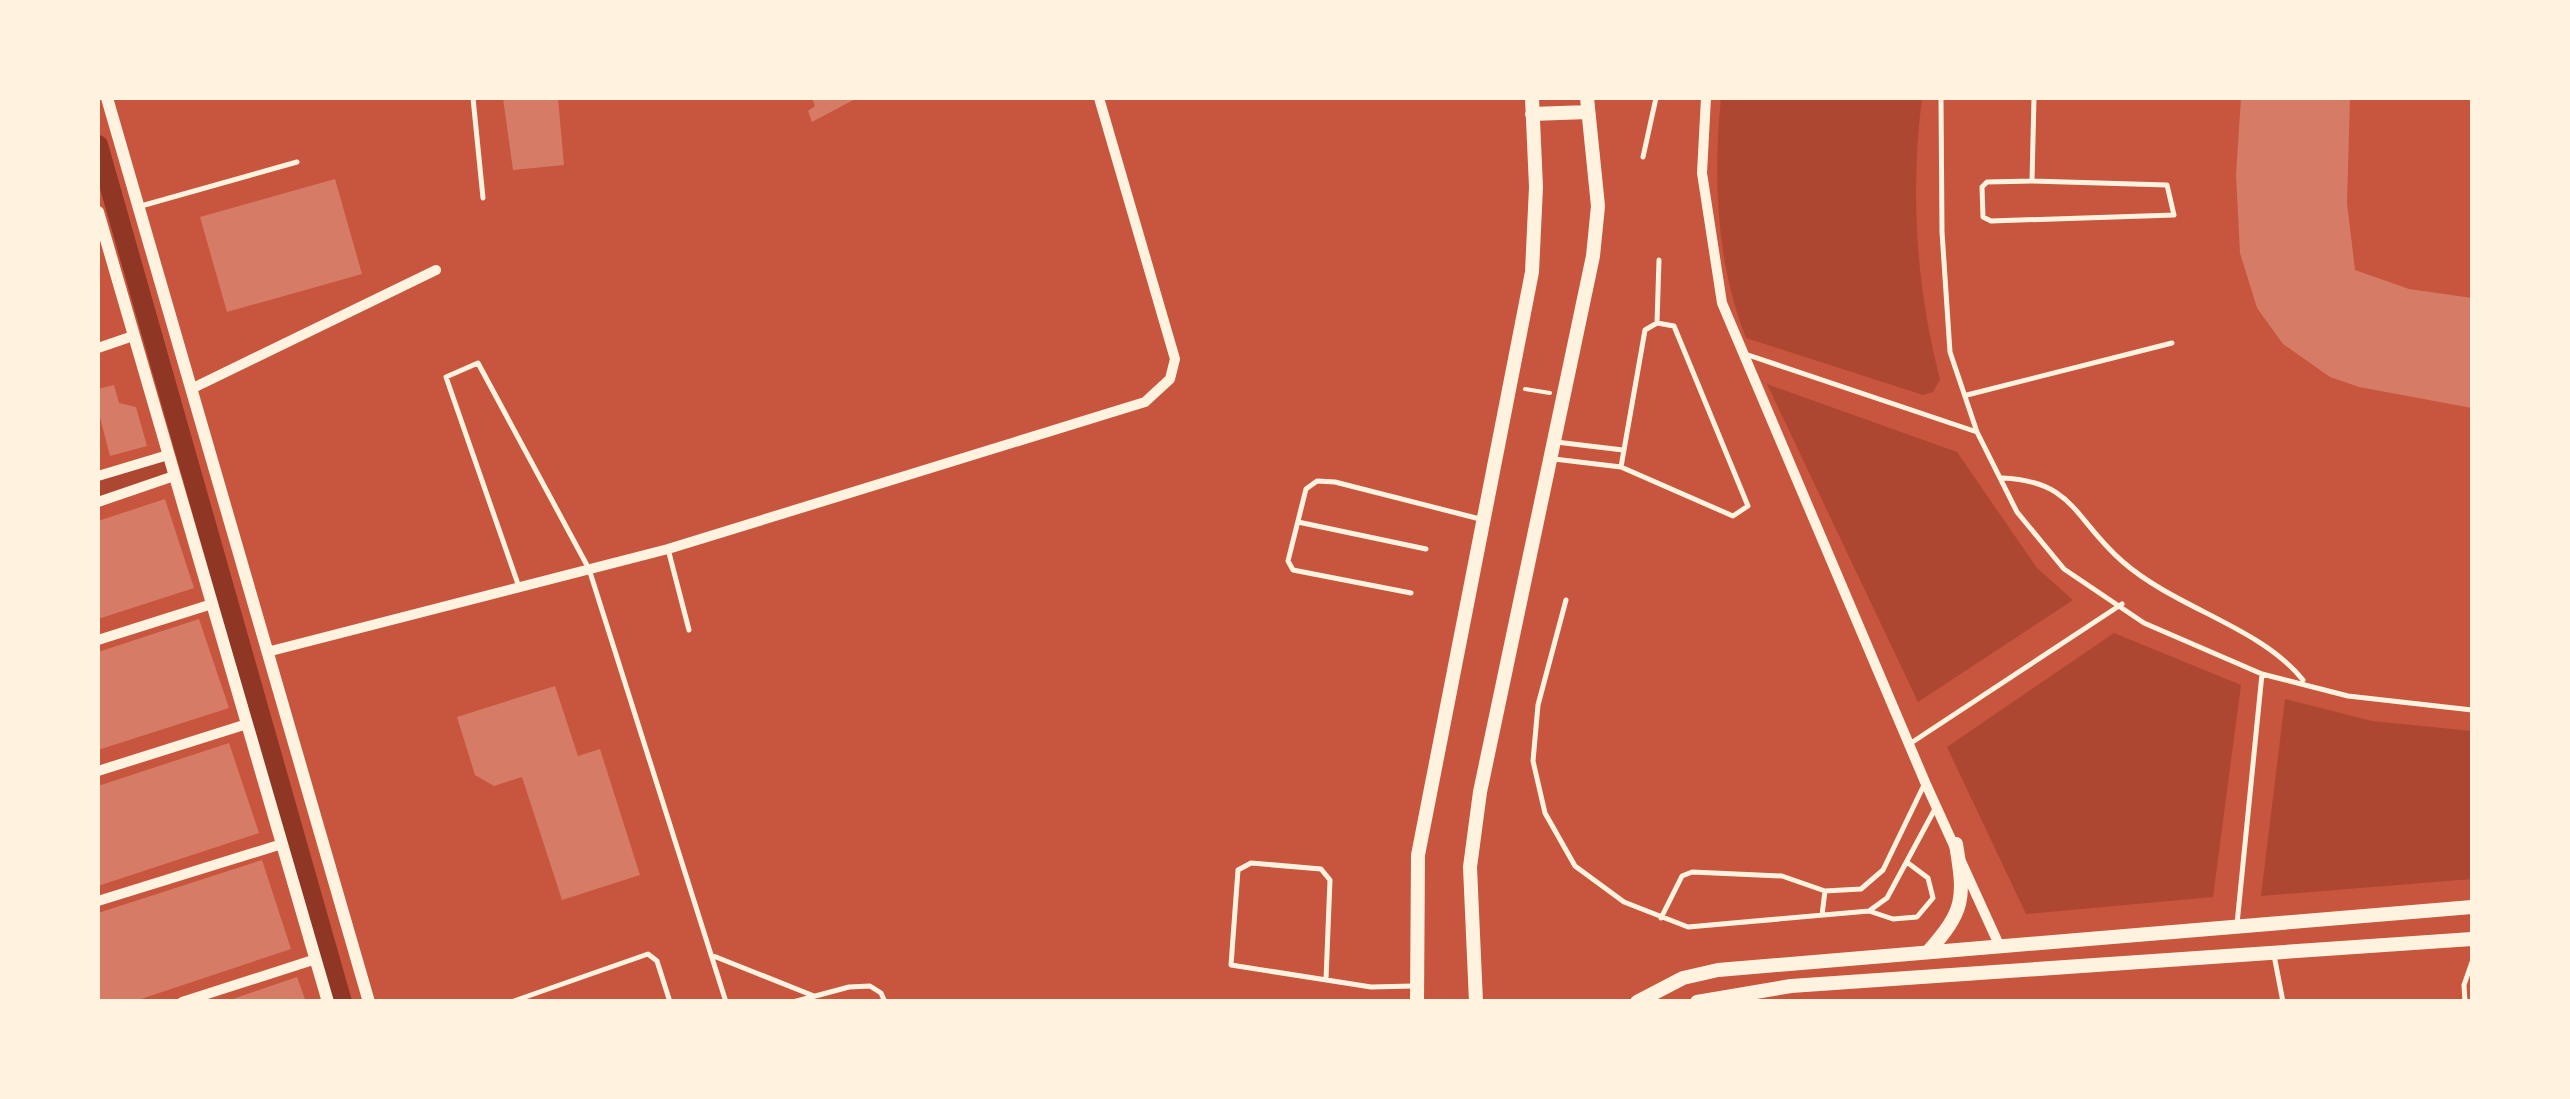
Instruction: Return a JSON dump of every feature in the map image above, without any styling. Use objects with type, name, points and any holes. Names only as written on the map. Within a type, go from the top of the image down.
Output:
[{"type":"main road","points":[[1417,994],[1418,855],[1532,272],[1536,187],[1532,98]]},
{"type":"main road","points":[[1476,1002],[1470,894],[1474,830],[1594,256],[1598,206],[1587,105],[1532,114]]},
{"type":"main road","points":[[1928,952],[1955,922],[1962,906],[1956,844]]},
{"type":"main road","points":[[1637,1002],[1683,978],[1718,970],[2472,907]]},
{"type":"main road","points":[[1697,1002],[1791,986],[2472,939]]},
{"type":"street","points":[[107,98],[368,1002]]},
{"type":"street","points":[[267,652],[668,549],[1145,402],[1170,380],[1176,359],[1099,98]]},
{"type":"street","points":[[1706,98],[1702,173],[1708,233],[1722,303],[1925,782],[2000,947]]},
{"type":"street","points":[[98,218],[328,1002]]},
{"type":"street","points":[[191,389],[436,270]]},
{"type":"street","points":[[98,348],[134,336]]},
{"type":"street","points":[[98,476],[168,455]]},
{"type":"street","points":[[98,502],[174,476]]},
{"type":"street","points":[[98,640],[212,604]]},
{"type":"street","points":[[98,770],[247,724]]},
{"type":"street","points":[[98,901],[282,844]]},
{"type":"street","points":[[182,1002],[316,958]]},
{"type":"lane","points":[[473,98],[483,198]]},
{"type":"lane","points":[[1643,158],[1656,98]]},
{"type":"lane","points":[[1941,98],[1942,232],[1950,352],[1977,432],[2017,512],[2064,569],[2122,604],[2144,623],[2262,674],[2348,696],[2472,710]]},
{"type":"lane","points":[[2032,182],[2034,98]]},
{"type":"lane","points":[[138,206],[296,162]]},
{"type":"lane","points":[[1987,182],[2032,182],[2167,185],[2174,215],[2011,221],[1982,218],[1982,187],[1987,182]]},
{"type":"lane","points":[[1657,323],[1659,260]]},
{"type":"lane","points":[[1550,458],[1621,467],[1733,516],[1748,506],[1674,326],[1657,323],[1645,330],[1621,467]]},
{"type":"lane","points":[[1967,395],[2172,343]]},
{"type":"lane","points":[[1742,353],[1977,432]]},
{"type":"lane","points":[[518,587],[446,377],[478,363],[588,568],[726,1002]]},
{"type":"lane","points":[[1554,442],[1623,450]]},
{"type":"lane","points":[[2002,478],[2036,479],[2052,486],[2124,563],[2209,619],[2283,654],[2305,683]]},
{"type":"lane","points":[[1411,593],[1292,570],[1288,562],[1306,489],[1317,481],[1335,482],[1483,520]]},
{"type":"lane","points":[[1298,522],[1426,549]]},
{"type":"lane","points":[[668,549],[689,630]]},
{"type":"lane","points":[[1566,600],[1538,705],[1534,761],[1546,813],[1576,866],[1624,902],[1688,927],[1869,911],[1893,918],[1917,917],[1933,898],[1928,878],[1908,864]]},
{"type":"lane","points":[[1910,744],[2122,604]]},
{"type":"lane","points":[[2236,928],[2262,674]]},
{"type":"lane","points":[[1660,919],[1682,876],[1692,872],[1782,876],[1825,891],[1862,889],[1884,870],[1925,782]]},
{"type":"lane","points":[[1869,911],[1887,898],[1938,804]]},
{"type":"lane","points":[[1326,979],[1330,880],[1320,869],[1251,863],[1238,870],[1231,964],[1417,994]]},
{"type":"lane","points":[[1822,915],[1825,891]]},
{"type":"lane","points":[[511,1002],[648,954],[657,961],[670,1002]]},
{"type":"lane","points":[[711,954],[814,996]]},
{"type":"lane","points":[[2274,954],[2283,1002]]},
{"type":"lane","points":[[2464,1002],[2466,972],[2472,962]]},
{"type":"lane","points":[[793,1002],[870,986],[881,993],[885,1002]]},
{"type":"path","points":[[1510,387],[1564,396]]},
{"type":"shaded area","points":[[1721,98],[1922,98],[1916,204],[1925,310],[1940,379],[1933,392],[1923,395],[1746,338],[1728,280],[1719,219],[1717,158]]},
{"type":"shaded area","points":[[1767,384],[1957,452],[2037,568],[2073,600],[1918,702]]},
{"type":"shaded area","points":[[172,455],[177,475],[98,502],[98,477]]},
{"type":"shaded area","points":[[2114,633],[2241,685],[2213,897],[2026,914],[1947,747]]},
{"type":"shaded area","points":[[2285,699],[2372,721],[2472,731],[2472,879],[2261,896]]},
{"type":"building","points":[[503,98],[558,98],[564,165],[513,170]]},
{"type":"building","points":[[812,98],[857,98],[812,122],[808,111],[815,106]]},
{"type":"building","points":[[2241,98],[2350,98],[2347,203],[2355,270],[2409,289],[2472,298],[2472,408],[2359,387],[2330,377],[2283,344],[2257,308],[2240,253],[2236,175]]},
{"type":"building","points":[[335,179],[362,274],[227,312],[200,217]]},
{"type":"building","points":[[114,385],[119,403],[136,407],[147,446],[110,456],[98,410],[98,389]]},
{"type":"building","points":[[165,499],[194,588],[98,619],[98,521]]},
{"type":"building","points":[[199,619],[229,708],[98,750],[98,652]]},
{"type":"building","points":[[555,686],[578,756],[600,749],[640,875],[562,900],[522,777],[494,786],[475,775],[457,717]]},
{"type":"building","points":[[229,743],[259,833],[98,886],[98,786]]},
{"type":"building","points":[[262,860],[291,949],[132,1002],[98,1002],[98,913]]},
{"type":"building","points":[[297,977],[306,1002],[227,1002],[227,1001]]},
{"type":"waterway","points":[[98,145],[342,1002]]}]
